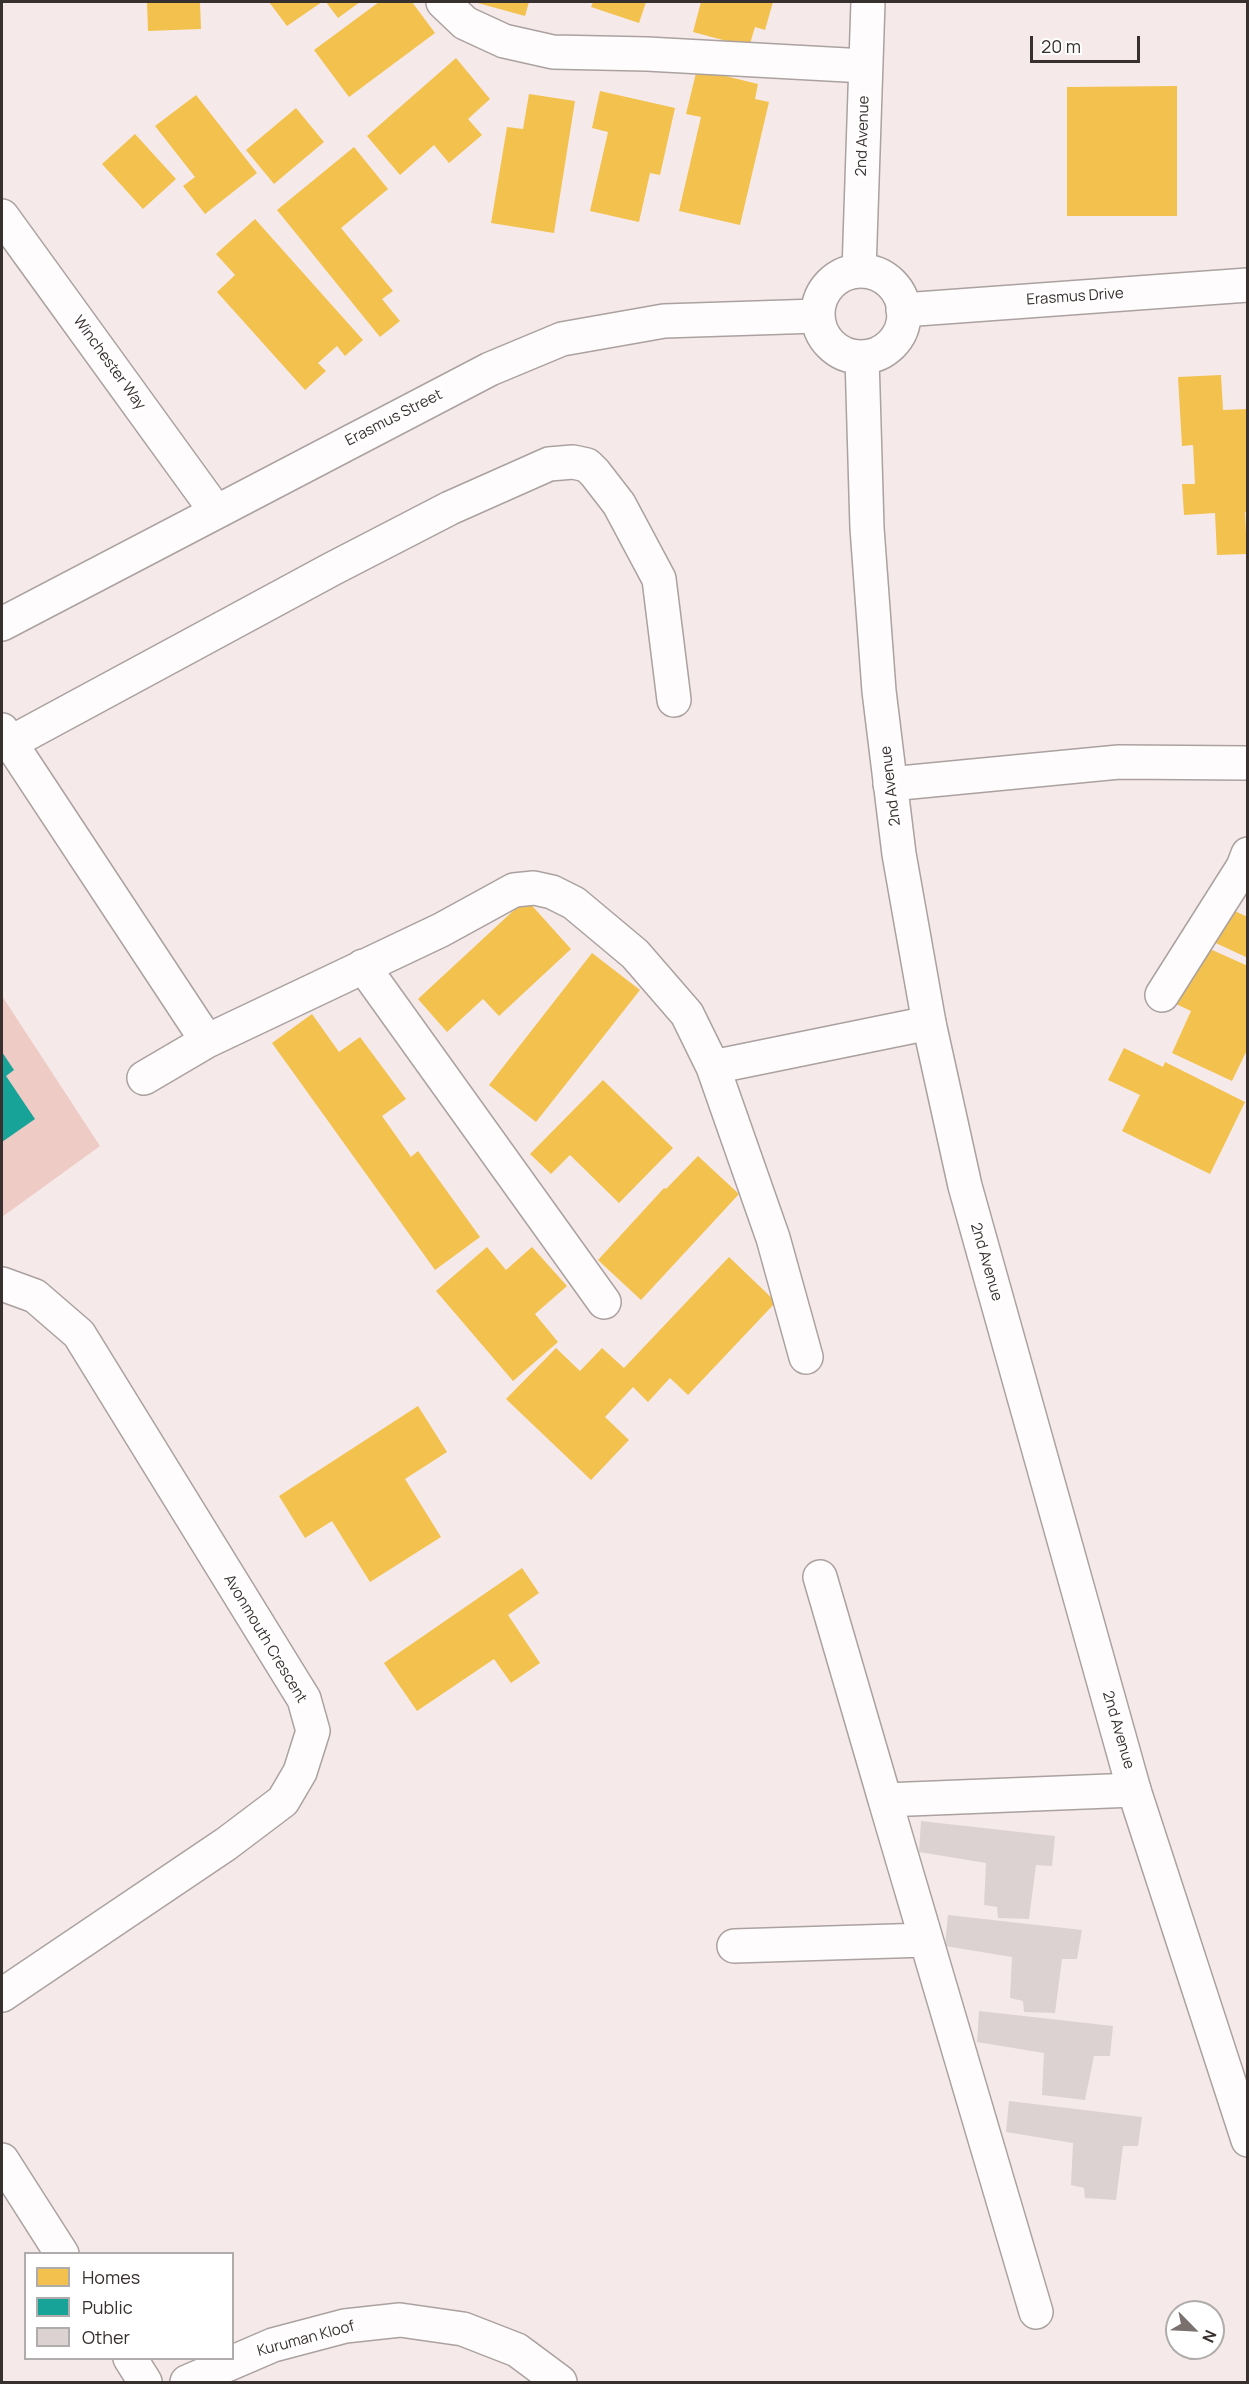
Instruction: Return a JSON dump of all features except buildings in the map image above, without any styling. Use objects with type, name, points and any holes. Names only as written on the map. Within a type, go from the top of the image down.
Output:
[{"type":"street","points":[[443,2],[465,23],[504,41],[553,52],[693,56],[865,66]]},
{"type":"street","name":"2nd Avenue","points":[[859,271],[868,2]]},
{"type":"street","name":"Winchester Way","points":[[2,216],[215,510]]},
{"type":"street","points":[[859,271],[874,273],[887,280],[897,291],[903,310],[899,334],[890,346],[877,354],[862,357],[849,356],[837,351],[820,329],[817,316],[819,303],[825,290],[834,280],[859,271]]},
{"type":"street","name":"Erasmus Drive","points":[[903,310],[1248,285]]},
{"type":"street","name":"Erasmus Street","points":[[2,624],[215,510],[490,369],[562,339],[664,321],[817,316]]},
{"type":"street","name":"2nd Avenue","points":[[862,357],[867,528],[879,691],[898,854],[929,1023],[965,1186],[1134,1790],[1248,2140]]},
{"type":"street","points":[[207,1041],[6,737],[450,508],[549,464],[573,462],[587,465],[619,504],[659,579],[674,700]]},
{"type":"street","points":[[890,784],[1119,762],[1248,763]]},
{"type":"street","points":[[1162,995],[1243,867],[1248,854]]},
{"type":"street","points":[[144,1078],[207,1041],[441,930],[514,890],[534,888],[552,892],[574,903],[635,954],[687,1014],[713,1067],[773,1238],[807,1357]]},
{"type":"street","points":[[363,966],[604,1302]]},
{"type":"street","points":[[713,1067],[929,1023]]},
{"type":"street","name":"Avonmouth Crescent","points":[[2,1284],[35,1296],[79,1334],[304,1699],[313,1731],[300,1772],[283,1801],[226,1844],[2,1995]]},
{"type":"street","points":[[820,1577],[1036,2312]]},
{"type":"street","points":[[885,1800],[1134,1790]]},
{"type":"street","points":[[734,1946],[926,1940]]},
{"type":"street","points":[[2,2160],[61,2252]]},
{"type":"street","name":"Kuruman Kloof","points":[[187,2382],[273,2345],[345,2326],[400,2320],[463,2329],[517,2350],[560,2382]]},
{"type":"street","points":[[131,2360],[146,2382]]},
{"type":"shaded area","points":[[2,996],[100,1146],[2,1217]]}]
